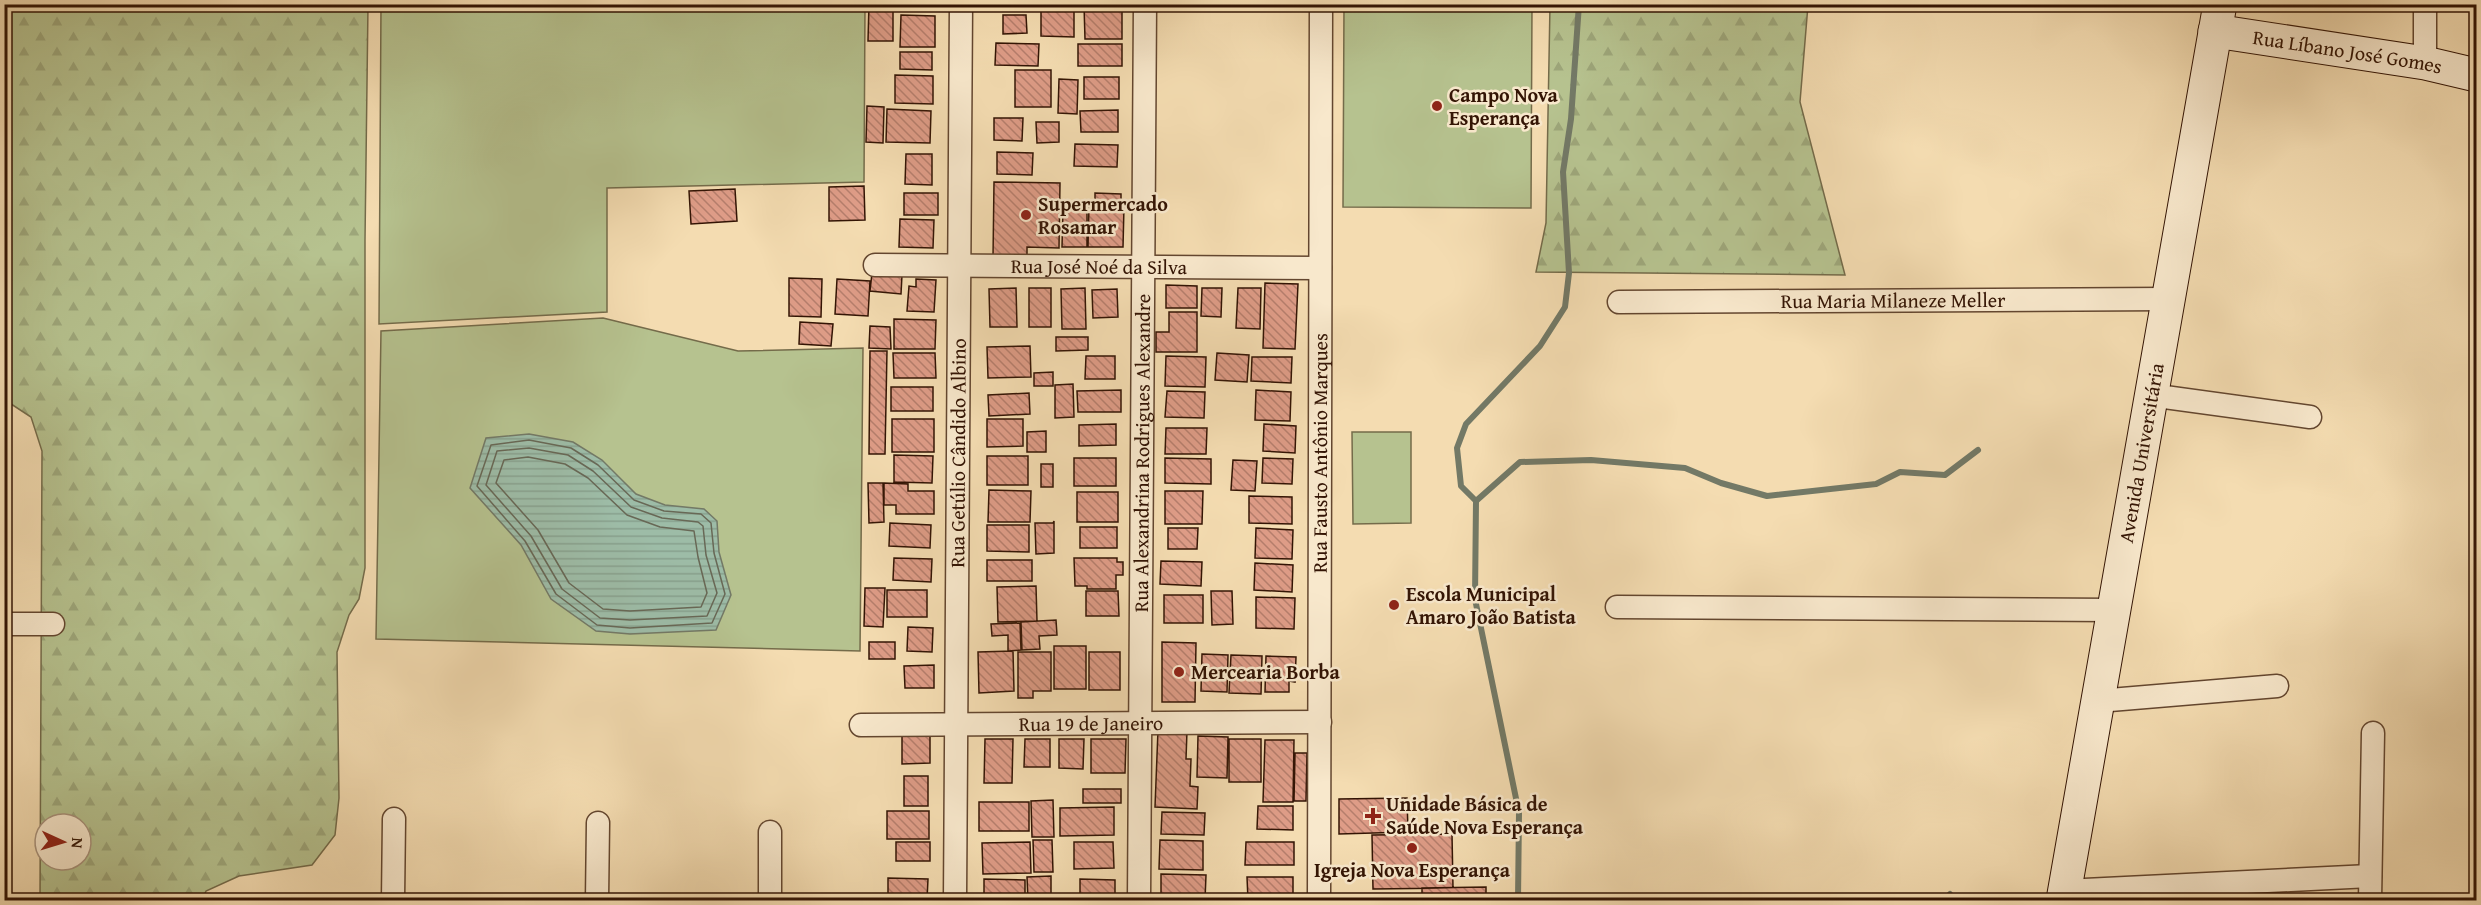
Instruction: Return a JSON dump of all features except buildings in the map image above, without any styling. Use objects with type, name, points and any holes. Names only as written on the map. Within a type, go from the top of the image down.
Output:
[{"type":"main road","name":"Rua Líbano José Gomes","points":[[2218,18],[2476,75]]},
{"type":"main road","name":"Avenida Universitária","points":[[2063,896],[2218,18]]},
{"type":"street","name":"Rua Getúlio Cândido Albino","points":[[955,900],[961,4]]},
{"type":"street","name":"Rua Alexandrina Rodrigues Alexandre","points":[[1139,900],[1145,4]]},
{"type":"street","name":"Rua Fausto Antônio Marques","points":[[1319,900],[1321,4]]},
{"type":"street","points":[[2425,63],[2426,4]]},
{"type":"street","name":"Rua José Noé da Silva","points":[[875,265],[1320,268]]},
{"type":"street","name":"Rua Maria Milaneze Meller","points":[[1619,302],[2168,299]]},
{"type":"street","points":[[2150,395],[2310,417]]},
{"type":"street","points":[[1617,607],[2114,610]]},
{"type":"street","points":[[4,624],[53,624]]},
{"type":"street","points":[[2098,701],[2277,686]]},
{"type":"street","name":"Rua 19 de Janeiro","points":[[861,725],[1320,722]]},
{"type":"street","points":[[2370,900],[2373,733]]},
{"type":"street","points":[[393,900],[394,819]]},
{"type":"street","points":[[597,900],[598,824]]},
{"type":"street","points":[[770,832],[770,900]]},
{"type":"street","points":[[2063,896],[2370,876]]},
{"type":"green space","points":[[4,5],[368,5],[365,568],[359,599],[349,615],[337,652],[339,798],[335,835],[312,865],[239,876],[206,891],[202,900],[40,900],[40,872],[93,872],[93,812],[40,812],[42,451],[31,417],[5,400]]},
{"type":"green space","points":[[381,5],[865,5],[864,182],[607,188],[607,312],[379,324]]},
{"type":"green space","name":"Campo Nova Esperança","points":[[1344,5],[1532,5],[1531,208],[1343,207]]},
{"type":"green space","points":[[1550,5],[1808,5],[1800,102],[1845,275],[1536,272],[1546,223]]},
{"type":"green space","points":[[603,318],[738,351],[863,348],[860,651],[376,639],[381,331]]},
{"type":"green space","points":[[1352,432],[1411,432],[1411,523],[1353,524]]},
{"type":"water","points":[[529,434],[573,442],[602,460],[636,494],[665,505],[704,509],[717,521],[719,552],[731,595],[716,630],[630,634],[596,631],[551,599],[521,545],[470,488],[486,438]]},
{"type":"waterway","points":[[1476,501],[1461,486],[1457,448],[1466,424],[1540,346],[1565,307],[1569,273],[1563,172],[1571,119],[1579,4]]},
{"type":"waterway","points":[[1518,900],[1519,813],[1475,599],[1476,501],[1520,462],[1591,460],[1685,468],[1721,483],[1767,496],[1876,484],[1900,472],[1945,475],[1978,450]]},
{"type":"waterway","points":[[1944,900],[1950,894]]},
{"type":"place","name":"Campo Nova Esperança","points":[[1437,106]]},
{"type":"place","name":"Supermercado Rosamar","points":[[1026,215]]},
{"type":"place","name":"Escola Municipal Amaro João Batista","points":[[1394,605]]},
{"type":"place","name":"Mercearia Borba","points":[[1179,672]]},
{"type":"place","name":"Unidade Básica de Saúde Nova Esperança","points":[[1373,816]]},
{"type":"place","name":"Igreja Nova Esperança","points":[[1412,848]]}]
